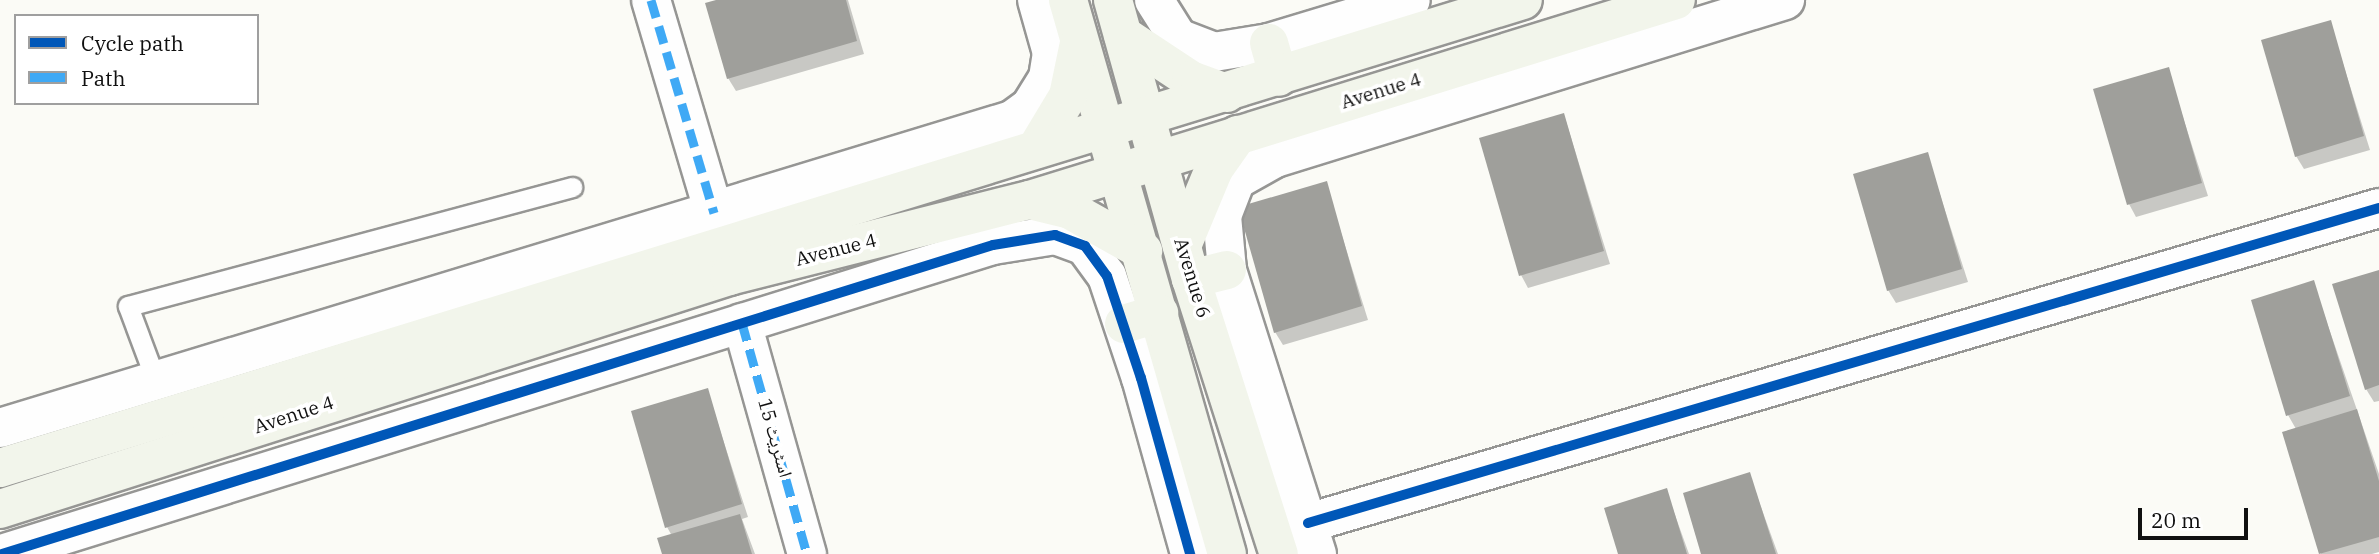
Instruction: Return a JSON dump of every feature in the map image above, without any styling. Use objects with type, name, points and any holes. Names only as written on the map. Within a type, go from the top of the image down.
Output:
[{"type":"main road","name":"Avenue 4","points":[[0,468],[979,149],[1035,149],[1227,93],[1274,60],[1523,0]]},
{"type":"main road","name":"Avenue 4","points":[[0,509],[729,276],[988,229],[1030,200],[1676,0]]},
{"type":"main road","name":"Avenue 6","points":[[1053,2],[1080,38],[1143,251],[1142,318],[1227,554]]},
{"type":"main road","points":[[1118,18],[1191,80],[1227,93]]},
{"type":"main road","name":"Avenue 6","points":[[1118,18],[1187,263],[1279,554]]},
{"type":"main road","points":[[1035,149],[1068,96],[1078,65],[1080,38]]},
{"type":"main road","points":[[1227,270],[1187,263],[1204,187],[1238,135]]},
{"type":"main road","points":[[1030,200],[1070,210],[1143,251]]},
{"type":"street","points":[[651,0],[714,213]]},
{"type":"street","points":[[1154,0],[1167,26],[1192,47],[1274,60],[1411,0]]},
{"type":"street","points":[[1785,0],[1255,166],[1236,180],[1227,195],[1221,234],[1227,270],[1313,538],[2379,208]]},
{"type":"street","points":[[0,429],[714,213],[979,149],[1042,92],[1052,53],[1053,2]]},
{"type":"street","points":[[2,554],[742,323],[988,229],[1055,235],[1085,247],[1142,318],[1189,554]]},
{"type":"street","name":"اسٹریٹ 15","points":[[742,323],[807,554]]},
{"type":"lane","points":[[156,381],[128,306],[572,187]]},
{"type":"building","points":[[716,0],[846,0],[857,41],[727,79],[705,3]]},
{"type":"building","points":[[2331,20],[2364,136],[2295,157],[2261,40]]},
{"type":"building","points":[[2169,67],[2202,183],[2127,205],[2093,89]]},
{"type":"building","points":[[1564,113],[1604,251],[1519,276],[1479,138]]},
{"type":"building","points":[[1928,152],[1962,269],[1887,291],[1853,174]]},
{"type":"building","points":[[1327,181],[1362,306],[1274,333],[1238,207]]},
{"type":"building","points":[[2379,270],[2379,385],[2365,390],[2332,284]]},
{"type":"building","points":[[2314,280],[2350,396],[2286,416],[2251,300]]},
{"type":"building","points":[[708,388],[742,504],[665,528],[631,411]]},
{"type":"building","points":[[2357,409],[2379,481],[2379,537],[2319,554],[2282,432]]},
{"type":"building","points":[[1750,472],[1776,554],[1701,554],[1683,493]]},
{"type":"building","points":[[1667,488],[1687,554],[1618,554],[1604,508]]},
{"type":"building","points":[[740,514],[752,554],[662,554],[657,538]]},
{"type":"marked path","points":[[651,0],[714,213]]},
{"type":"marked path","points":[[742,323],[807,554]]},
{"type":"cycle path","points":[[1308,523],[2379,208]]},
{"type":"cycle path","points":[[2,554],[993,245],[1055,235],[1085,246],[1107,276],[1141,378],[1190,554]]}]
